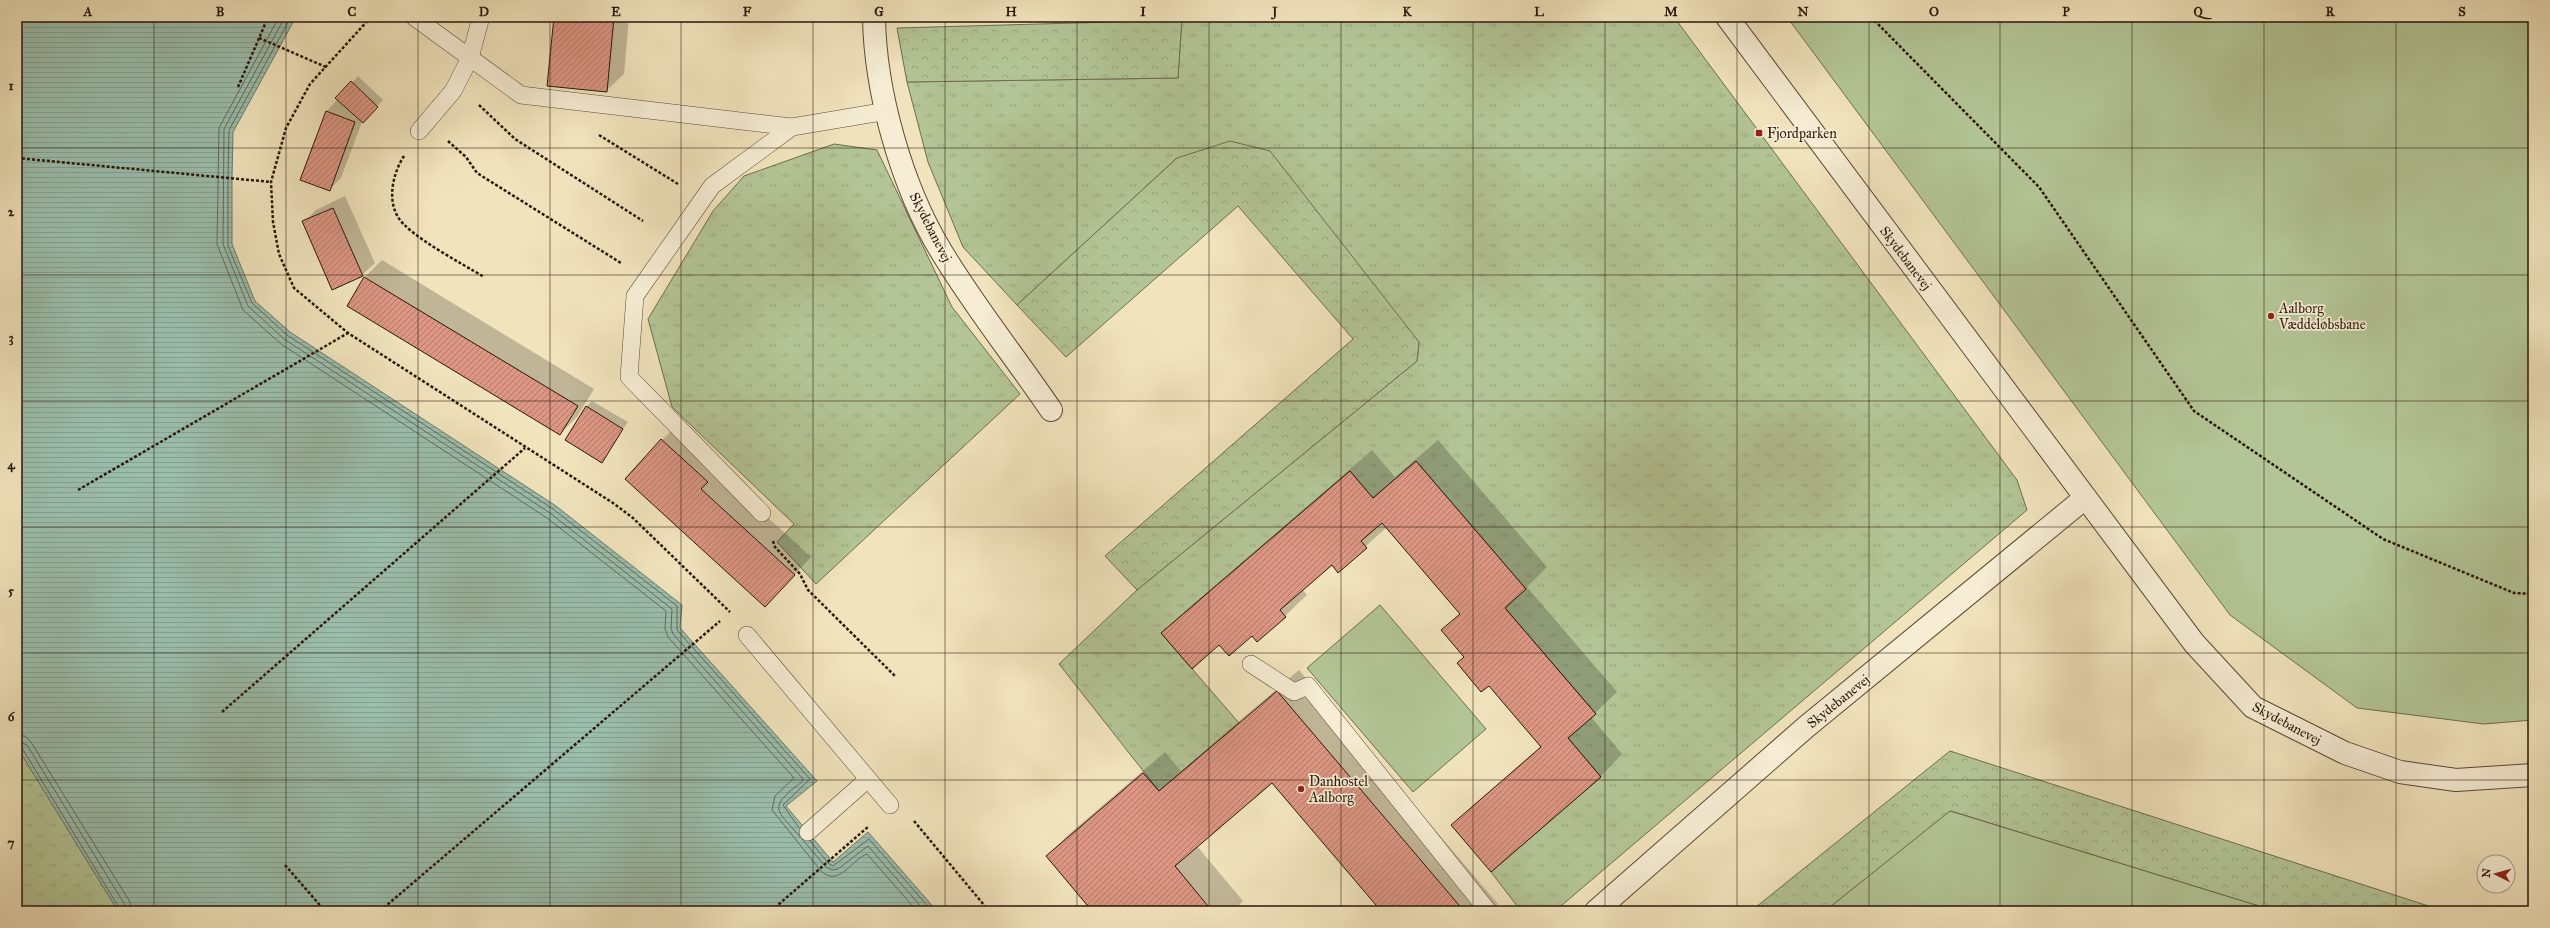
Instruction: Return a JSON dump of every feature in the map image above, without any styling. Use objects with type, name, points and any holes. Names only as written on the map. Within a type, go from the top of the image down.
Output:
[{"type":"street","name":"Skydebanevej","points":[[874,17],[880,78],[893,139],[914,195],[940,250],[1051,410]]},
{"type":"street","name":"Skydebanevej","points":[[1727,17],[2194,643],[2253,707],[2345,754],[2400,772],[2456,780],[2533,775]]},
{"type":"street","name":"Skydebanevej","points":[[1596,911],[1806,727],[2086,498]]},
{"type":"lane","points":[[414,17],[521,95],[792,127],[887,111]]},
{"type":"lane","points":[[423,127],[456,84],[470,58],[481,17]]},
{"type":"lane","points":[[762,513],[629,377],[635,296],[712,186],[792,127]]},
{"type":"lane","points":[[747,635],[890,805]]},
{"type":"lane","points":[[1251,664],[1294,692],[1308,686],[1488,911]]},
{"type":"lane","points":[[808,832],[868,779]]},
{"type":"path","points":[[371,17],[310,84],[286,128],[271,182],[278,254],[294,288],[348,333],[634,518],[730,612],[747,635]]},
{"type":"path","points":[[1871,17],[2039,187],[2194,411],[2383,539],[2514,593],[2533,594]]},
{"type":"path","points":[[238,87],[266,22]]},
{"type":"path","points":[[259,38],[326,67]]},
{"type":"path","points":[[456,84],[515,139],[643,221]]},
{"type":"path","points":[[484,277],[406,226],[394,208],[392,196],[395,178],[400,162],[423,127],[466,157],[477,173],[647,279]]},
{"type":"path","points":[[598,134],[703,200]]},
{"type":"path","points":[[17,158],[271,182]]},
{"type":"path","points":[[78,490],[348,333]]},
{"type":"path","points":[[222,712],[525,448]]},
{"type":"path","points":[[762,513],[775,547],[800,574],[808,590],[896,676]]},
{"type":"path","points":[[380,911],[730,612]]},
{"type":"path","points":[[771,911],[855,839],[890,805],[902,807],[989,911]]},
{"type":"path","points":[[285,865],[325,911]]},
{"type":"green space","points":[[1146,17],[1182,17],[1178,78],[907,82],[897,28],[1146,21]]},
{"type":"green space","points":[[1182,17],[1674,17],[2017,480],[2027,510],[1555,911],[1521,911],[1491,872],[1601,777],[1568,738],[1596,714],[1505,608],[1526,589],[1416,461],[1373,498],[1350,471],[1161,633],[1239,723],[1159,791],[1059,664],[1137,590],[1417,361],[1419,342],[1177,158],[1017,305],[963,247],[928,162],[907,82],[1178,78]]},
{"type":"green space","name":"Aalborg Væddeløbsbane","points":[[1787,17],[2533,17],[2533,720],[2484,724],[2357,708],[2230,615]]},
{"type":"green space","points":[[1230,141],[1270,151],[1419,342],[1417,361],[1137,590],[1105,556],[1353,339],[1238,206],[1066,357],[1017,305],[1177,158]]},
{"type":"green space","points":[[834,144],[877,150],[952,307],[1020,394],[816,584],[777,542],[794,524],[672,407],[648,319],[713,211],[744,176]]},
{"type":"green space","points":[[1380,605],[1486,729],[1413,792],[1307,668]]},
{"type":"green space","points":[[17,747],[118,911],[17,911]]},
{"type":"green space","points":[[1950,751],[2444,911],[2275,911],[1951,811],[1825,911],[1751,911]]},
{"type":"green space","points":[[1950,811],[2275,911],[1825,911]]},
{"type":"water","points":[[17,17],[296,17],[233,132],[232,244],[255,301],[290,332],[556,506],[682,605],[680,628],[817,781],[786,806],[833,862],[868,832],[937,911],[118,911],[17,747]]},
{"type":"building","points":[[554,17],[614,17],[607,92],[547,86]]},
{"type":"building","points":[[351,81],[378,107],[363,123],[335,98]]},
{"type":"building","points":[[326,111],[355,122],[330,191],[300,180]]},
{"type":"building","points":[[333,208],[363,276],[332,290],[302,221]]},
{"type":"building","points":[[364,277],[578,406],[560,435],[347,306]]},
{"type":"building","points":[[586,406],[623,429],[602,463],[565,440]]},
{"type":"building","points":[[661,439],[708,482],[701,489],[795,575],[765,607],[625,479]]},
{"type":"building","points":[[1416,461],[1526,589],[1505,608],[1596,714],[1568,738],[1601,777],[1491,872],[1451,825],[1541,747],[1489,686],[1481,692],[1457,663],[1464,657],[1441,630],[1460,614],[1382,523],[1361,541],[1367,548],[1338,573],[1332,565],[1280,610],[1286,617],[1257,642],[1252,636],[1229,656],[1219,645],[1192,669],[1161,633],[1350,471],[1373,498]]},
{"type":"building","points":[[1277,691],[1464,911],[1381,911],[1272,783],[1175,866],[1212,911],[1092,911],[1046,856],[1143,773],[1159,791]]},
{"type":"place","name":"Fjordparken","points":[[1759,133]]},
{"type":"place","name":"Aalborg Væddeløbsbane","points":[[2271,316]]},
{"type":"place","name":"Danhostel Aalborg","points":[[1301,789]]}]
